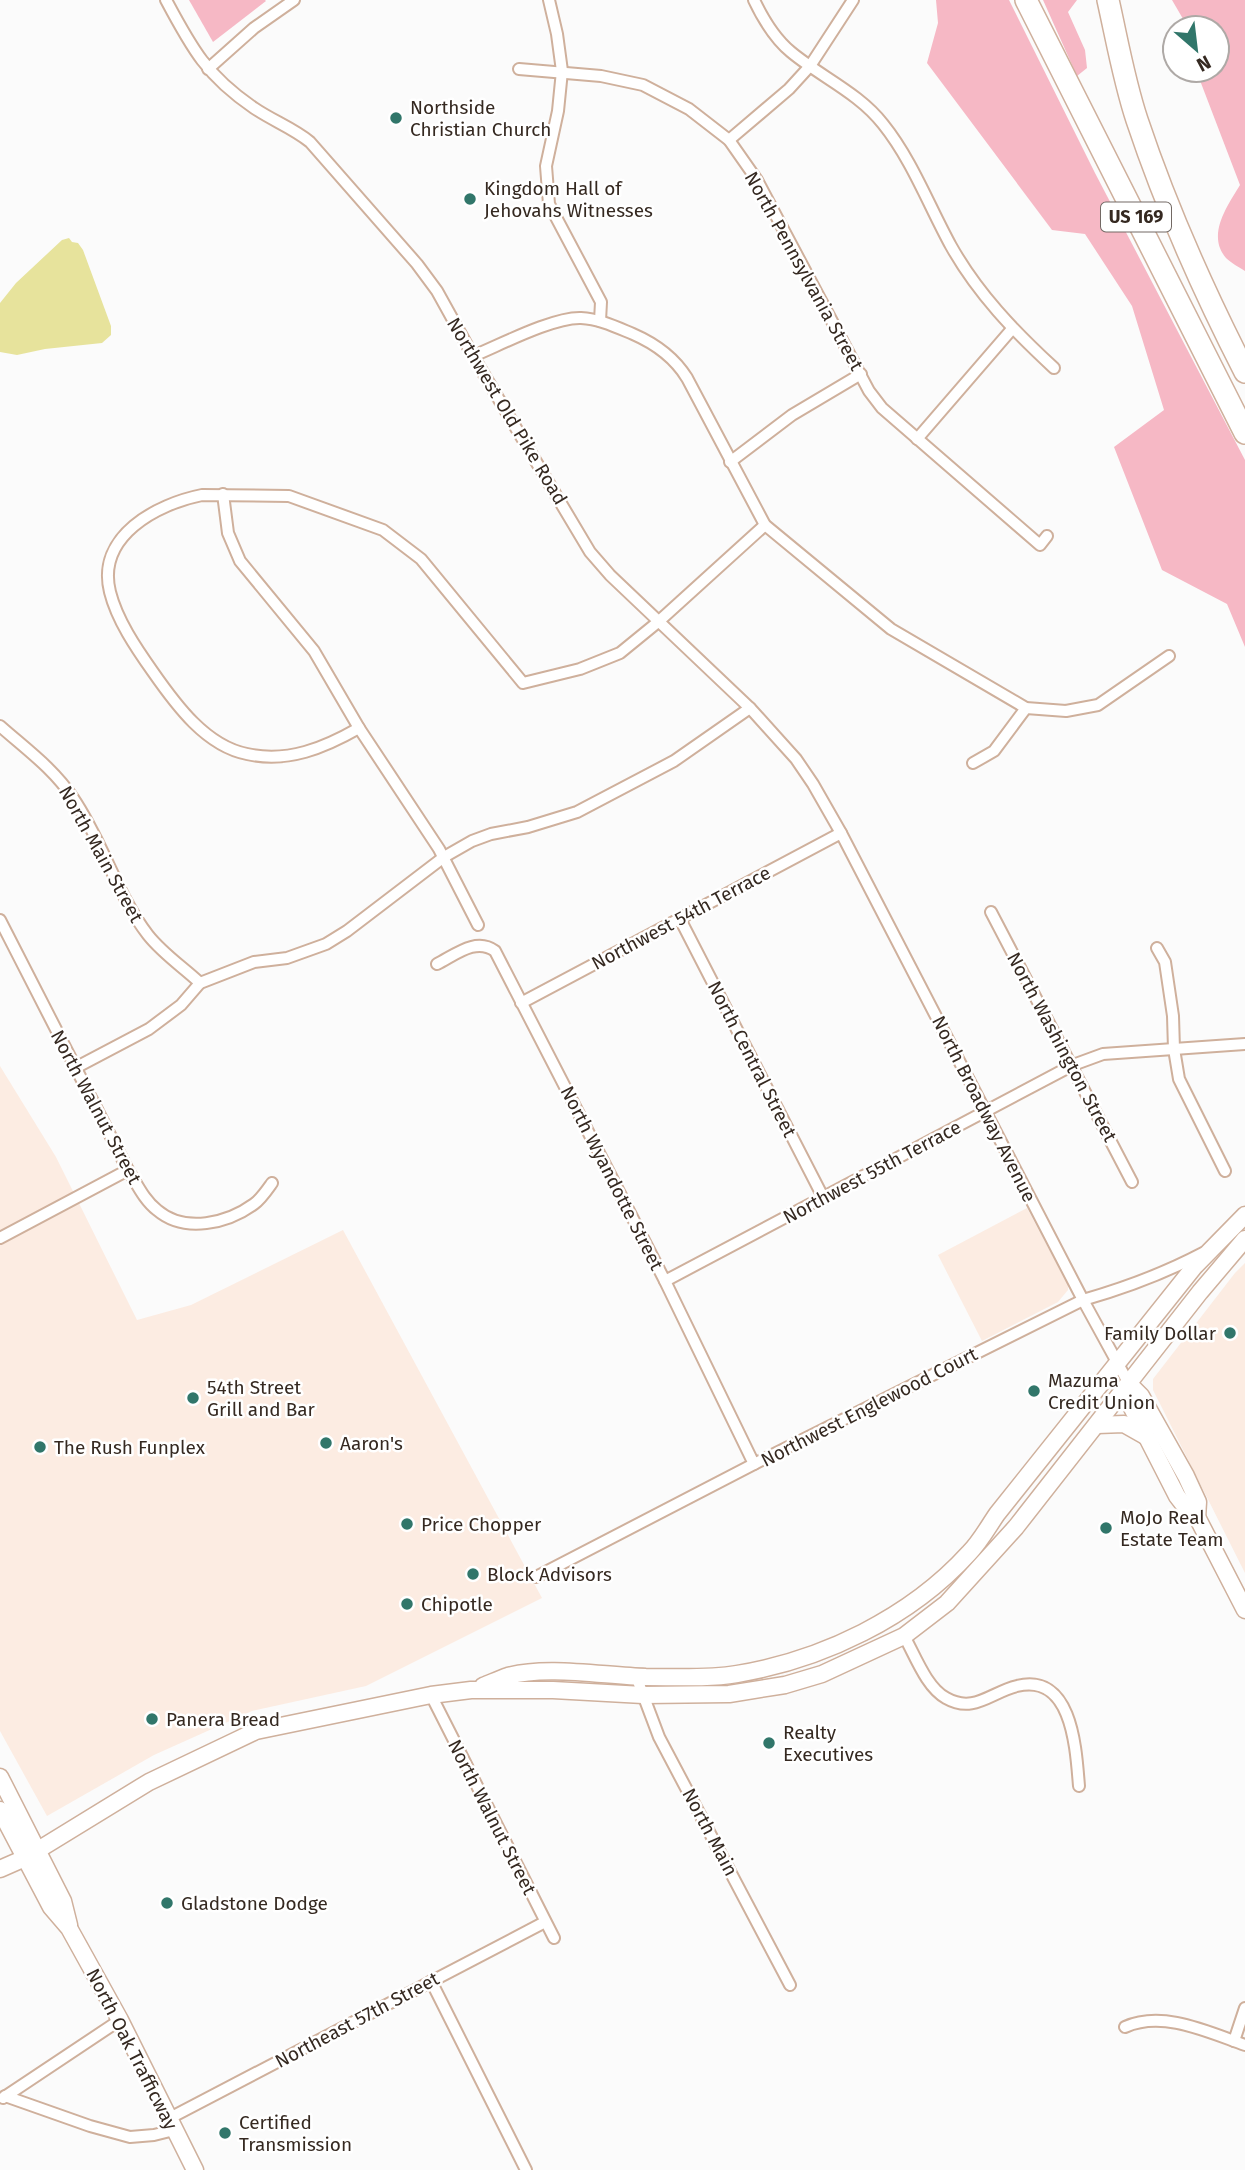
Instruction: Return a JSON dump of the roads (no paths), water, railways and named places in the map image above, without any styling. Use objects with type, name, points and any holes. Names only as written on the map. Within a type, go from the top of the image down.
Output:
[{"type":"highway","name":"US 169","points":[[1027,0],[1245,433]]},
{"type":"highway","name":"US 169","points":[[1108,0],[1136,118],[1181,241],[1245,372]]},
{"type":"main road","points":[[471,1690],[510,1675],[542,1672],[683,1677],[736,1674],[792,1661],[868,1631],[926,1592],[970,1553],[997,1514],[1209,1250],[1245,1215]]},
{"type":"main road","points":[[0,1869],[31,1854],[149,1782],[256,1731],[431,1695],[471,1690],[553,1690],[643,1695],[729,1694],[785,1685],[822,1674],[904,1636],[947,1603],[1016,1527],[1245,1239]]},
{"type":"main road","name":"North Broadway Avenue","points":[[1129,1384],[1131,1406],[1177,1496],[1197,1517],[1245,1610]]},
{"type":"main road","name":"North Broadway Avenue","points":[[1129,1384],[1141,1396],[1186,1476],[1198,1502],[1197,1517]]},
{"type":"main road","points":[[1097,1425],[1124,1424],[1148,1438]]},
{"type":"main road","name":"North Oak Trafficway","points":[[0,1777],[31,1854]]},
{"type":"main road","name":"North Oak Trafficway","points":[[0,1810],[63,1901],[69,1928],[120,2020],[195,2170]]},
{"type":"street","name":"Northwest Old Pike Road","points":[[166,0],[193,51],[208,69],[229,90],[258,111],[293,129],[310,142],[417,264],[437,290],[473,356],[590,552],[657,622],[750,708],[796,759],[841,833]]},
{"type":"street","points":[[208,69],[254,28],[294,0]]},
{"type":"street","points":[[549,0],[562,71],[558,111],[546,166],[549,204],[601,302],[600,321]]},
{"type":"street","points":[[754,0],[770,29],[781,42],[848,91],[883,124],[898,145],[965,269],[1012,329],[1054,368]]},
{"type":"street","points":[[729,140],[789,89],[810,65],[853,0]]},
{"type":"street","name":"North Pennsylvania Street","points":[[519,69],[562,71],[643,85],[689,109],[729,140],[757,180],[869,391],[882,408],[1040,545],[1047,536]]},
{"type":"street","points":[[473,356],[553,324],[578,318],[600,321],[645,339],[666,353],[687,378],[765,525],[891,629],[1026,708],[1066,711],[1098,705],[1169,656]]},
{"type":"street","points":[[917,439],[1012,329]]},
{"type":"street","points":[[730,462],[792,415],[860,374]]},
{"type":"street","points":[[223,494],[228,534],[240,561],[314,651],[359,728],[443,857],[478,925]]},
{"type":"street","points":[[359,728],[325,747],[285,756],[262,757],[231,750],[217,743],[184,712],[162,685],[128,632],[109,587],[109,567],[118,542],[132,527],[168,505],[202,495],[289,496],[358,519],[383,530],[421,559],[523,683],[601,662],[620,653],[765,525]]},
{"type":"street","points":[[75,1068],[149,1029],[181,1005],[200,983],[254,962],[287,958],[326,944],[443,857],[491,834],[528,827],[577,812],[674,761],[750,708]]},
{"type":"street","points":[[974,763],[994,751],[1026,708]]},
{"type":"street","name":"North Main Street","points":[[0,726],[49,769],[66,788],[84,815],[139,922],[159,947],[200,983]]},
{"type":"street","name":"Northwest 54th Terrace","points":[[521,1003],[841,833]]},
{"type":"street","name":"North Broadway Avenue","points":[[841,833],[1129,1384]]},
{"type":"street","name":"North Washington Street","points":[[991,912],[1132,1182]]},
{"type":"street","name":"North Central Street","points":[[680,919],[824,1199]]},
{"type":"street","name":"North Walnut Street","points":[[0,920],[128,1170],[141,1192],[158,1211],[194,1224],[219,1221],[240,1213],[257,1202],[272,1183]]},
{"type":"street","name":"North Wyandotte Street","points":[[437,964],[472,946],[490,947],[495,951],[665,1281],[754,1464]]},
{"type":"street","points":[[1157,948],[1165,962],[1179,1079],[1225,1171]]},
{"type":"street","name":"Northwest 55th Terrace","points":[[665,1281],[1073,1065],[1102,1054],[1245,1044]]},
{"type":"street","points":[[0,1238],[128,1170]]},
{"type":"street","name":"Northwest Englewood Court","points":[[536,1577],[754,1464],[1083,1300],[1122,1289],[1175,1268],[1209,1250]]},
{"type":"street","points":[[904,1636],[932,1686],[947,1699],[965,1705],[975,1704],[1015,1686],[1024,1685],[1036,1686],[1054,1696],[1072,1727],[1079,1786]]},
{"type":"street","name":"North Main","points":[[636,1676],[659,1737],[790,1985]]},
{"type":"street","name":"North Walnut Street","points":[[431,1695],[554,1938]]},
{"type":"street","name":"Northeast 57th Street","points":[[3,2098],[130,2137],[154,2135],[431,1981],[545,1922]]},
{"type":"street","points":[[431,1981],[526,2170]]},
{"type":"street","points":[[1125,2027],[1136,2022],[1160,2020],[1239,2043],[1245,2008]]},
{"type":"street","points":[[3,2098],[120,2020]]},
{"type":"place","name":"Northside Christian Church","points":[[396,118]]},
{"type":"place","name":"Kingdom Hall of Jehovahs Witnesses","points":[[470,199]]},
{"type":"place","name":"Family Dollar","points":[[1230,1333]]},
{"type":"place","name":"Mazuma Credit Union","points":[[1034,1391]]},
{"type":"place","name":"54th Street Grill and Bar","points":[[193,1398]]},
{"type":"place","name":"Aaron's","points":[[326,1443]]},
{"type":"place","name":"The Rush Funplex","points":[[40,1447]]},
{"type":"place","name":"Price Chopper","points":[[407,1524]]},
{"type":"place","name":"MoJo Real Estate Team","points":[[1106,1528]]},
{"type":"place","name":"Block Advisors","points":[[473,1574]]},
{"type":"place","name":"Chipotle","points":[[407,1604]]},
{"type":"place","name":"Panera Bread","points":[[152,1719]]},
{"type":"place","name":"Realty Executives","points":[[769,1743]]},
{"type":"place","name":"Gladstone Dodge","points":[[167,1903]]},
{"type":"place","name":"Certified Transmission","points":[[225,2133]]}]
